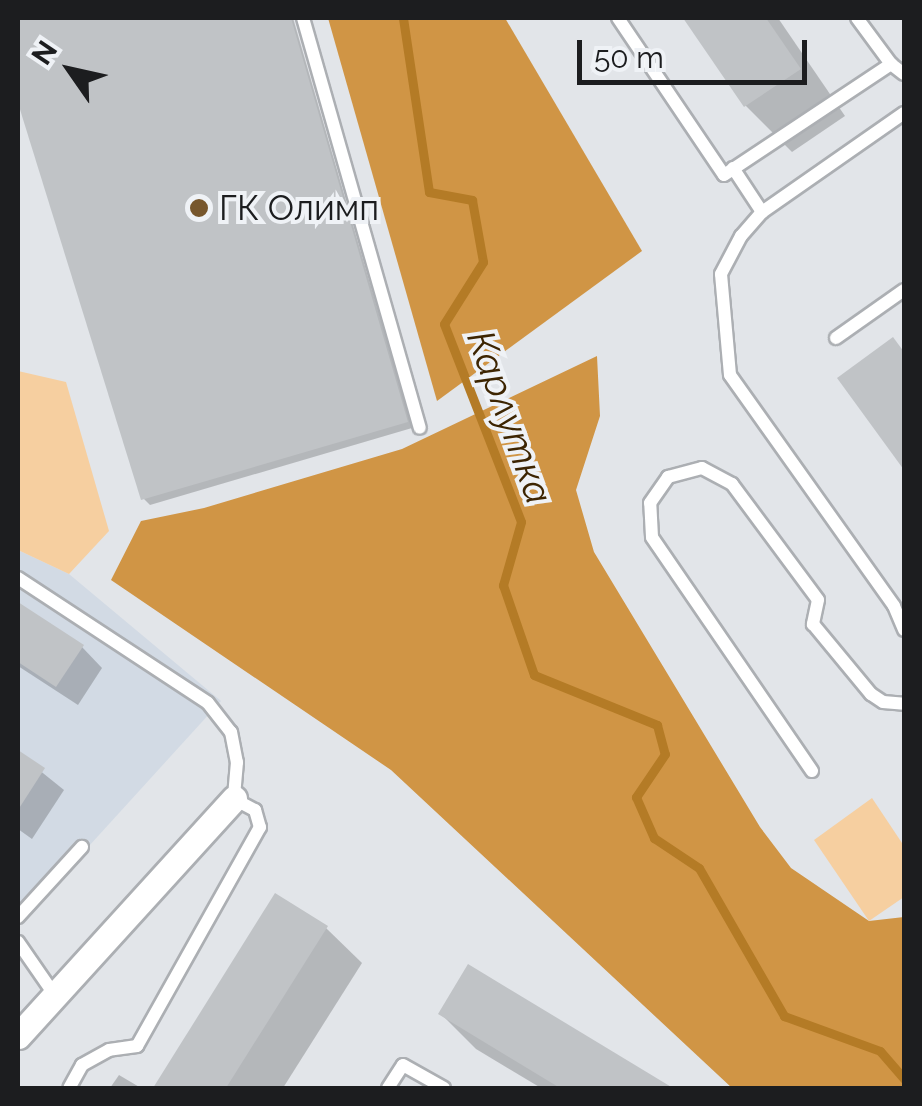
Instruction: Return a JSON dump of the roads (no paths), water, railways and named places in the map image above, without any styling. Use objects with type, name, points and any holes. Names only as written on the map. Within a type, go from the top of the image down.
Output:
[{"type":"street","points":[[18,1036],[234,798]]},
{"type":"lane","points":[[303,18],[420,428]]},
{"type":"lane","points":[[618,18],[724,175],[891,64]]},
{"type":"lane","points":[[857,18],[891,64],[904,74]]},
{"type":"lane","points":[[904,113],[762,212],[741,236],[721,274],[730,374],[899,602],[904,630]]},
{"type":"lane","points":[[733,168],[762,212]]},
{"type":"lane","points":[[836,338],[904,290]]},
{"type":"lane","points":[[812,771],[652,537],[650,503],[668,477],[702,468],[732,484],[818,600],[813,624],[871,694],[883,702],[904,704]]},
{"type":"lane","points":[[18,578],[208,703],[231,732],[237,762],[234,798],[255,810],[260,827],[136,1046],[110,1050],[82,1066],[69,1088]]},
{"type":"lane","points":[[18,917],[82,847]]},
{"type":"lane","points":[[18,942],[54,994]]},
{"type":"lane","points":[[388,1088],[403,1065],[444,1088]]},
{"type":"waterway","name":"Карлутка","points":[[403,18],[429,192],[472,200],[483,262],[444,324],[521,522],[503,585],[534,675],[657,725],[665,754],[636,797],[654,838],[699,868],[784,1016],[880,1051],[904,1079]]},
{"type":"place","name":"ГК Олимп","points":[[199,208]]}]
